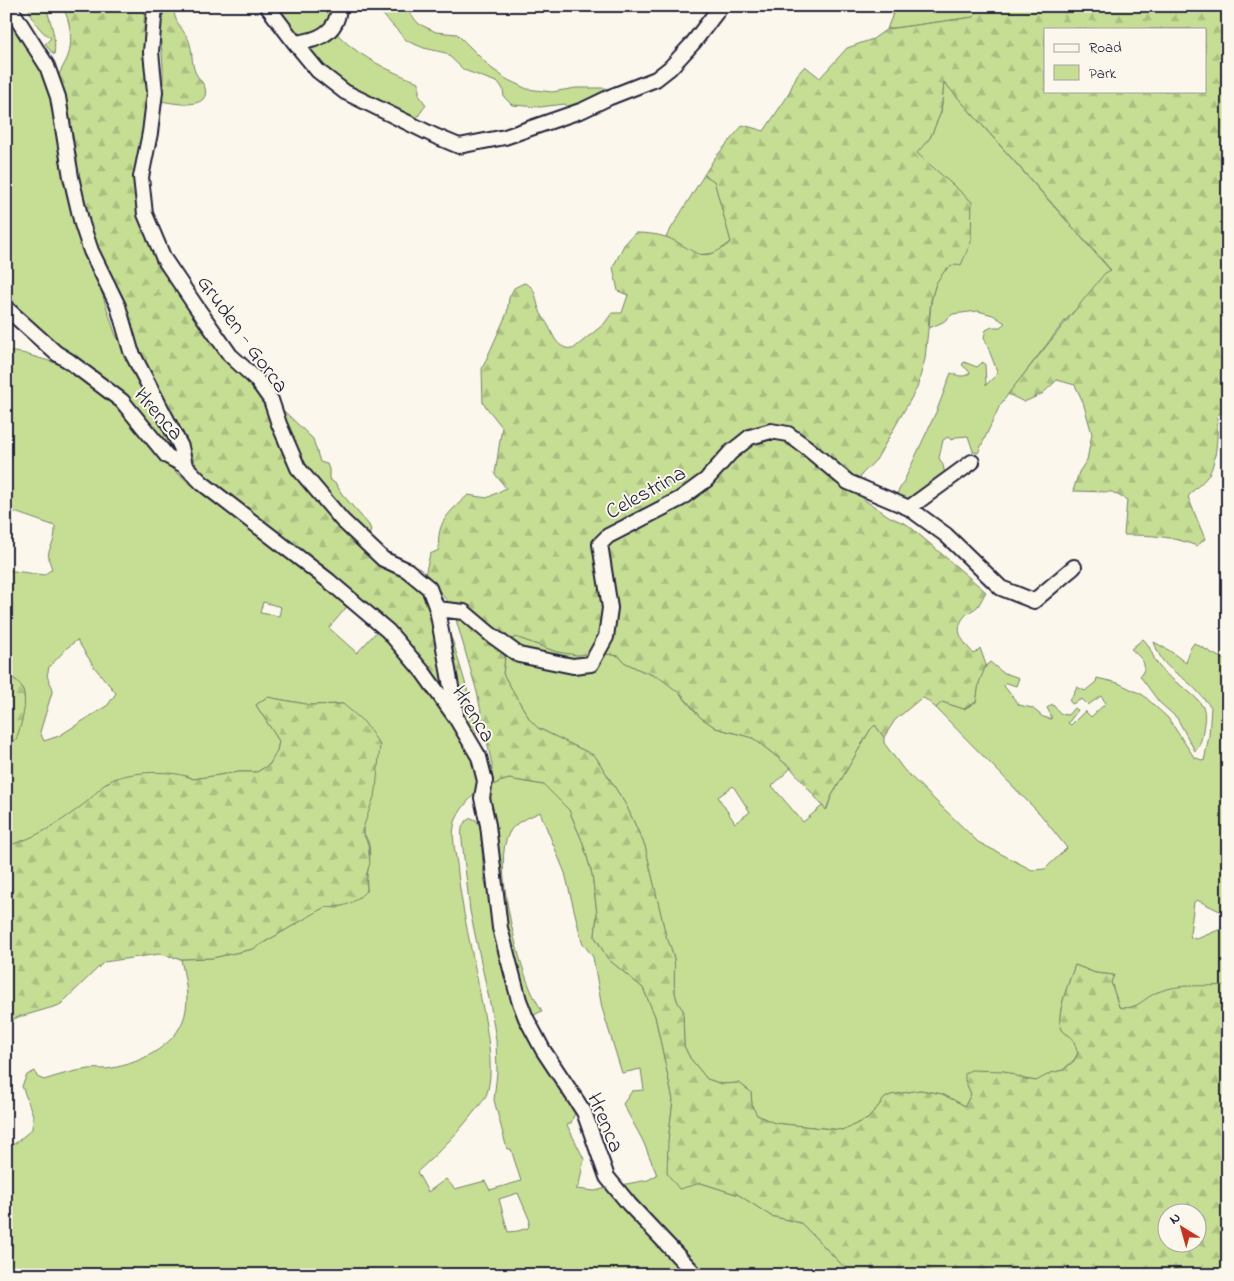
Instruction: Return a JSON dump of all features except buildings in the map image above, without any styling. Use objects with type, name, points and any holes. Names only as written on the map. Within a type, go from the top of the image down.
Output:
[{"type":"street","points":[[9,6],[47,66],[58,98],[71,177],[88,242],[118,306],[131,351],[181,447],[186,466]]},
{"type":"street","name":"Gruden - Gorca","points":[[155,6],[151,52],[155,92],[150,133],[141,177],[144,214],[164,259],[230,355],[256,379],[271,400],[298,468],[342,520],[383,559],[407,570],[429,588],[437,609],[456,718]]},
{"type":"street","points":[[267,6],[318,70],[345,92],[459,146],[505,137],[583,110],[656,79],[670,68],[693,43],[721,6]]},
{"type":"street","points":[[295,43],[311,41],[326,35],[337,19],[339,6]]},
{"type":"street","name":"Hrenca","points":[[6,308],[56,353],[122,401],[168,456],[186,466],[202,483],[329,581],[388,632],[423,672],[456,718],[479,758],[485,781],[482,798],[488,825],[500,928],[519,1000],[526,1018],[543,1050],[584,1112],[607,1177],[629,1204],[696,1275]]},
{"type":"street","name":"Celestrina","points":[[437,609],[464,612],[490,634],[519,654],[573,666],[591,664],[606,637],[610,608],[600,544],[608,536],[680,499],[706,480],[730,453],[750,437],[771,432],[788,434],[848,482],[908,508]]},
{"type":"street","points":[[972,462],[908,508],[946,535],[1001,588],[1034,601],[1074,567]]},
{"type":"green space","points":[[28,6],[46,6],[54,36],[54,55],[45,44],[51,38],[36,24]]},
{"type":"green space","points":[[62,6],[145,6],[144,23],[150,71],[140,206],[230,363],[258,394],[298,476],[417,582],[434,600],[453,642],[477,732],[471,734],[389,626],[211,485],[198,470],[187,444],[130,341],[85,218],[58,83],[59,74],[66,61],[71,41],[68,19]]},
{"type":"green space","points":[[159,6],[175,6],[176,20],[189,41],[195,72],[205,88],[205,95],[202,100],[196,103],[181,104],[161,101],[163,66]]},
{"type":"green space","points":[[272,6],[333,6],[323,28],[301,38]]},
{"type":"green space","points":[[375,6],[403,6],[419,24],[436,32],[457,34],[491,68],[508,80],[527,89],[552,92],[576,88],[606,88],[608,91],[571,111],[565,104],[540,107],[512,105],[504,97],[503,89],[499,83],[464,70],[446,53],[424,48],[407,41]]},
{"type":"green space","points":[[896,6],[980,6],[974,17],[887,29]]},
{"type":"green space","points":[[980,6],[1228,6],[1228,410],[1224,409],[1217,416],[1216,448],[1210,472],[1205,480],[1188,497],[1205,539],[1197,546],[1161,537],[1124,535],[1127,500],[1112,492],[1073,491],[1079,472],[1087,460],[1092,434],[1083,402],[1075,385],[1057,380],[1042,394],[1024,402],[1008,394],[1105,273],[1111,270],[944,82],[941,112],[930,138],[917,153],[972,202],[971,242],[961,265],[956,264],[946,269],[936,283],[931,300],[925,359],[917,388],[876,460],[862,474],[855,487],[865,494],[863,499],[890,517],[908,525],[986,592],[978,606],[963,619],[959,629],[962,639],[974,654],[980,648],[986,665],[979,683],[976,702],[964,709],[942,702],[936,708],[924,698],[920,699],[895,720],[884,737],[875,725],[870,730],[831,797],[826,810],[791,768],[753,738],[716,728],[700,717],[682,695],[660,678],[624,662],[619,656],[600,653],[577,655],[557,652],[516,637],[496,647],[505,656],[503,674],[530,720],[538,728],[595,756],[626,805],[645,846],[666,936],[674,959],[674,986],[676,998],[683,1010],[684,1046],[690,1058],[707,1079],[722,1084],[739,1083],[751,1092],[752,1106],[757,1115],[774,1123],[842,1130],[868,1119],[885,1098],[891,1095],[920,1090],[942,1094],[965,1106],[971,1094],[965,1080],[965,1073],[971,1070],[1004,1071],[1024,1079],[1036,1081],[1051,1073],[1063,1070],[1074,1061],[1078,1053],[1074,1041],[1062,1029],[1060,1021],[1064,996],[1075,965],[1095,973],[1114,975],[1111,982],[1119,1007],[1125,1008],[1135,1006],[1166,989],[1228,985],[1228,1275],[852,1275],[801,1223],[771,1216],[739,1195],[701,1183],[679,1189],[667,1173],[668,1142],[673,1100],[655,1016],[643,988],[608,959],[595,937],[597,913],[592,874],[583,843],[569,810],[544,785],[509,779],[491,786],[492,765],[477,692],[453,609],[425,575],[430,554],[439,550],[440,532],[445,518],[468,495],[487,498],[506,488],[495,474],[502,427],[483,403],[482,369],[507,313],[509,298],[514,288],[524,283],[531,287],[535,293],[540,311],[555,339],[563,347],[573,349],[604,324],[612,313],[622,313],[628,295],[618,291],[613,267],[624,245],[635,233],[666,237],[704,255],[720,250],[731,242],[714,181],[704,175],[714,159],[743,125],[764,131],[787,97],[797,75],[805,66],[820,78],[847,48],[873,39],[887,29],[974,17]]},
{"type":"green space","points":[[6,12],[45,70],[78,220],[115,333],[176,446],[171,448],[74,359],[28,320],[6,294]]},
{"type":"green space","points":[[336,32],[352,48],[374,62],[419,82],[419,95],[426,105],[413,123],[353,96],[307,51],[322,45]]},
{"type":"green space","points":[[944,82],[1111,271],[1064,322],[1000,405],[978,453],[973,451],[968,436],[956,437],[951,440],[948,437],[943,440],[939,458],[945,475],[913,508],[890,506],[904,481],[937,410],[951,373],[965,376],[970,373],[962,365],[964,362],[977,367],[983,362],[985,365],[986,385],[996,375],[997,371],[984,337],[986,330],[992,327],[1000,327],[1005,323],[993,315],[978,311],[953,314],[943,322],[929,328],[930,309],[934,291],[941,275],[956,264],[972,202],[916,153],[930,138],[941,112]]},
{"type":"green space","points":[[704,175],[714,180],[731,242],[717,253],[695,255],[666,237]]},
{"type":"green space","points":[[6,351],[22,353],[59,364],[78,374],[116,403],[142,433],[162,461],[350,603],[329,628],[357,653],[378,630],[401,655],[443,706],[471,754],[477,770],[477,792],[464,806],[457,818],[453,838],[461,898],[485,1021],[490,1059],[489,1083],[483,1100],[454,1136],[417,1172],[428,1192],[446,1179],[455,1189],[485,1181],[490,1190],[521,1181],[511,1149],[507,1149],[494,1100],[497,1072],[496,1040],[470,911],[462,840],[462,827],[471,818],[476,820],[480,826],[484,877],[513,1000],[576,1110],[571,1123],[567,1125],[584,1159],[579,1185],[576,1189],[595,1191],[607,1188],[690,1275],[453,1275],[450,1270],[442,1275],[6,1275],[6,1149],[32,1129],[33,1115],[22,1086],[27,1075],[35,1071],[37,1077],[44,1080],[83,1070],[109,1069],[136,1061],[159,1049],[177,1032],[183,1021],[186,1009],[187,990],[181,959],[212,958],[253,949],[325,907],[338,908],[367,890],[370,851],[363,830],[343,704],[311,705],[267,697],[256,705],[279,741],[277,751],[270,764],[257,772],[239,772],[193,779],[188,776],[107,782],[86,803],[61,822],[35,836],[6,846],[6,742],[16,739],[23,712],[24,694],[21,686],[15,679],[6,675],[6,570],[44,575],[52,569],[48,555],[54,538],[55,526],[6,509]],"holes":[[[263,602],[281,607],[279,616],[260,613]],[[77,640],[95,668],[116,693],[108,705],[59,736],[44,741],[40,732],[53,689],[47,676],[49,667]],[[518,1193],[530,1221],[528,1228],[508,1232],[499,1199]]]},
{"type":"green space","points":[[283,410],[313,439],[320,462],[327,464],[329,469],[329,479],[336,484],[342,494],[369,525],[371,530],[368,538],[326,491],[304,461],[288,431],[281,412]]},
{"type":"green space","points":[[516,637],[557,652],[600,653],[619,656],[624,662],[660,678],[675,688],[700,717],[716,728],[753,738],[791,768],[772,786],[803,822],[822,806],[827,809],[831,797],[870,730],[875,725],[884,737],[884,743],[904,770],[978,842],[1032,870],[1045,869],[1067,848],[1041,815],[936,708],[942,702],[964,709],[976,702],[981,675],[990,662],[1002,672],[1019,678],[1016,686],[1007,683],[1004,686],[1019,705],[1032,708],[1043,717],[1051,719],[1047,708],[1052,704],[1061,714],[1068,715],[1074,708],[1078,710],[1068,723],[1071,725],[1085,711],[1091,717],[1106,703],[1101,696],[1088,705],[1082,699],[1072,704],[1069,700],[1077,687],[1085,691],[1096,682],[1097,678],[1118,683],[1143,695],[1168,718],[1194,757],[1204,761],[1209,736],[1211,707],[1192,686],[1164,662],[1154,642],[1186,663],[1194,643],[1228,662],[1228,915],[1197,900],[1194,902],[1190,934],[1191,938],[1197,939],[1228,926],[1228,985],[1158,992],[1142,1003],[1127,1009],[1119,1007],[1111,982],[1114,975],[1095,973],[1075,965],[1064,996],[1060,1021],[1062,1029],[1074,1041],[1078,1053],[1074,1060],[1063,1070],[1051,1073],[1037,1081],[1024,1079],[1004,1071],[965,1080],[971,1094],[965,1106],[942,1094],[920,1090],[891,1095],[885,1098],[868,1119],[842,1130],[774,1123],[757,1115],[752,1106],[751,1092],[739,1083],[722,1084],[707,1079],[690,1058],[684,1046],[683,1010],[676,998],[674,986],[674,959],[666,937],[645,846],[626,805],[595,756],[538,728],[530,720],[503,674],[505,656],[496,647]],"holes":[[[733,786],[750,812],[735,823],[718,797]]]},
{"type":"green space","points":[[1143,639],[1163,671],[1199,701],[1203,707],[1205,716],[1203,733],[1195,751],[1177,718],[1159,702],[1140,676],[1144,668],[1143,661],[1131,649]]},
{"type":"green space","points":[[6,675],[21,686],[24,694],[24,713],[16,740],[6,742]]},
{"type":"green space","points":[[267,697],[311,705],[343,704],[364,722],[380,745],[376,791],[362,831],[368,844],[370,863],[366,876],[367,890],[348,904],[338,907],[325,907],[253,949],[212,958],[181,959],[159,954],[104,962],[60,1005],[6,1021],[6,846],[27,839],[57,823],[75,811],[106,783],[128,775],[152,772],[175,774],[193,779],[239,772],[257,772],[270,764],[277,751],[279,741],[256,705]]},
{"type":"green space","points":[[509,779],[544,785],[569,810],[583,843],[592,874],[597,913],[595,937],[608,959],[643,988],[655,1016],[673,1100],[668,1142],[701,1183],[739,1195],[771,1216],[801,1223],[852,1275],[707,1275],[621,1185],[648,1180],[657,1175],[643,1141],[623,1104],[632,1091],[644,1090],[641,1069],[622,1073],[602,1008],[593,957],[582,942],[565,873],[540,812],[519,823],[509,833],[504,847],[503,865],[508,910],[513,933],[531,991],[542,1011],[532,1016],[514,964],[506,928],[493,841],[491,786]]}]
